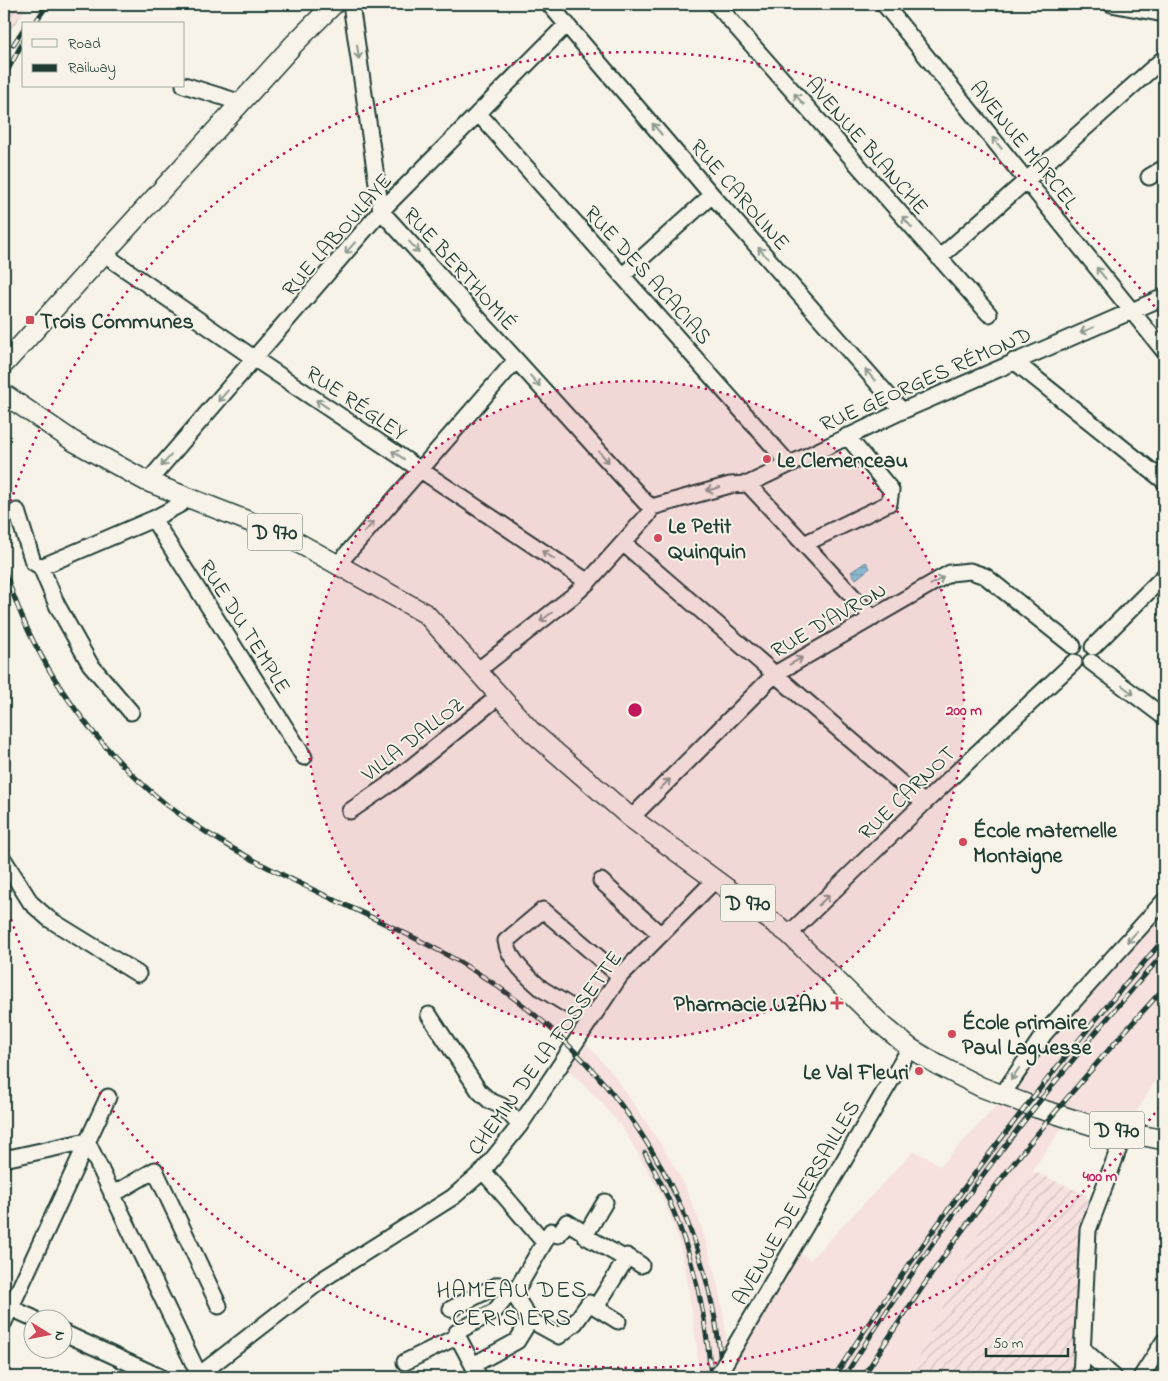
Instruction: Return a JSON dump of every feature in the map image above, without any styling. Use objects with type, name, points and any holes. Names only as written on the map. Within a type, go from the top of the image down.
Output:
[{"type":"main road","points":[[4,364],[294,44],[334,4]]},
{"type":"main road","name":"D 970","points":[[4,394],[73,442],[146,481],[286,536],[426,614],[531,731],[631,818],[789,934],[862,1006],[910,1048],[938,1066],[1002,1095],[1070,1119],[1164,1140]]},
{"type":"street","name":"RUE BERTHOMIÉ","points":[[351,4],[382,211],[652,507]]},
{"type":"street","name":"RUE CAROLINE","points":[[549,4],[712,195],[902,411]]},
{"type":"street","name":"AVENUE BLANCHE","points":[[716,4],[989,314]]},
{"type":"street","name":"AVENUE MARCEL","points":[[884,4],[1164,351]]},
{"type":"street","points":[[1111,4],[1164,14]]},
{"type":"street","name":"RUE LABOULAYE","points":[[146,481],[152,477],[382,211],[567,24]]},
{"type":"street","points":[[939,258],[1028,181],[1164,58]]},
{"type":"street","points":[[185,85],[242,103]]},
{"type":"street","name":"RUE DES ACACIAS","points":[[478,113],[789,464]]},
{"type":"street","points":[[1149,177],[1164,168]]},
{"type":"street","points":[[622,276],[712,195]]},
{"type":"street","name":"RUE RÉGLEY","points":[[105,253],[115,262],[255,359],[588,582]]},
{"type":"street","name":"RUE GEORGES RÉMOND","points":[[652,507],[730,485],[748,484],[902,411],[1164,297]]},
{"type":"street","points":[[338,564],[516,360]]},
{"type":"street","points":[[1014,361],[1164,481]]},
{"type":"street","points":[[804,544],[888,503],[890,490],[847,436]]},
{"type":"street","points":[[748,484],[872,618]]},
{"type":"street","points":[[41,567],[153,519],[180,504],[186,498]]},
{"type":"street","points":[[476,671],[588,582],[647,516],[652,507]]},
{"type":"street","points":[[17,511],[33,562],[41,567],[57,605],[90,664],[131,712]]},
{"type":"street","name":"RUE DU TEMPLE","points":[[153,519],[304,756]]},
{"type":"street","points":[[623,543],[924,803]]},
{"type":"street","name":"RUE D'AVRON","points":[[631,818],[775,674],[950,574],[970,571],[985,576],[1073,646]]},
{"type":"street","points":[[1164,576],[1092,655],[1085,665],[1074,662],[1071,653],[1073,646],[1084,642],[1092,655],[1164,718]]},
{"type":"street","name":"RUE CARNOT","points":[[789,934],[924,803],[1074,662]]},
{"type":"street","name":"VILLA DALLOZ","points":[[350,812],[394,781],[499,696]]},
{"type":"street","points":[[4,860],[30,903],[49,919],[138,974]]},
{"type":"street","name":"CHEMIN DE LA FOSSETTE","points":[[200,1376],[323,1279],[453,1197],[483,1172],[520,1125],[620,976],[716,879]]},
{"type":"street","points":[[601,880],[661,935]]},
{"type":"street","points":[[1002,1095],[1044,1034],[1164,901]]},
{"type":"street","points":[[591,1019],[542,990],[507,950],[506,941],[542,910],[620,976]]},
{"type":"street","points":[[429,1015],[479,1091],[490,1101],[502,1106],[520,1125]]},
{"type":"street","name":"AVENUE DE VERSAILLES","points":[[717,1377],[910,1048]]},
{"type":"street","points":[[4,1322],[7,1306],[108,1097]]},
{"type":"street","points":[[1082,1377],[1088,1230],[1125,1132]]},
{"type":"street","points":[[4,1158],[86,1141]]},
{"type":"street","points":[[86,1141],[200,1376]]},
{"type":"street","points":[[112,1195],[155,1170],[219,1306]]},
{"type":"street","points":[[483,1172],[551,1236]]},
{"type":"street","points":[[586,1234],[605,1202]]},
{"type":"street","points":[[405,1362],[456,1337],[457,1332],[495,1311],[511,1295],[551,1236],[567,1222],[586,1234],[585,1236],[626,1259]]},
{"type":"street","points":[[596,1307],[627,1256],[641,1265]]},
{"type":"street","points":[[451,1309],[498,1284],[511,1295],[530,1320],[559,1336],[575,1323],[589,1302],[618,1321]]},
{"type":"street","points":[[7,1306],[22,1313]]},
{"type":"street","points":[[456,1337],[475,1369],[517,1341],[530,1320]]},
{"type":"street","points":[[72,1337],[160,1377]]},
{"type":"street","points":[[1140,1377],[1164,1341]]},
{"type":"street","points":[[1083,1349],[1114,1377]]},
{"type":"shaded area","points":[[4,4],[29,4],[4,41]]},
{"type":"shaded area","points":[[1164,909],[1164,1067],[1129,1124],[1077,1110],[1032,1171],[980,1230],[909,1377],[724,1377],[726,1373],[728,1374],[800,1253],[810,1260],[914,1151],[934,1161],[939,1167],[999,1103],[1063,1019]]},
{"type":"shaded area","points":[[586,1043],[614,1075],[661,1144],[683,1182],[701,1225],[715,1273],[727,1345],[707,1377],[698,1375],[697,1346],[685,1267],[675,1229],[661,1194],[625,1132],[603,1104],[568,1070]]},
{"type":"shaded area","points":[[1032,1171],[1087,1195],[1076,1377],[909,1377],[980,1230]]},
{"type":"water","points":[[866,562],[870,568],[856,579],[851,572]]},
{"type":"railway","points":[[35,22],[48,4]]},
{"type":"railway","points":[[13,45],[22,31]]},
{"type":"railway","points":[[4,77],[22,44]]},
{"type":"railway","points":[[4,569],[27,629],[63,692],[94,733],[147,789],[198,827],[231,847],[299,883],[438,950],[496,985],[549,1027],[596,1074],[636,1126],[670,1183],[696,1245],[713,1309],[722,1377]]},
{"type":"railway","points":[[834,1377],[910,1263],[991,1152],[1119,991],[1164,939]]},
{"type":"railway","points":[[844,1377],[917,1266],[995,1158],[1078,1054],[1164,953]]},
{"type":"railway","points":[[863,1377],[955,1240],[988,1196],[1074,1090],[1164,988]]},
{"type":"railway","points":[[645,1153],[671,1206],[691,1261],[704,1318],[711,1377]]},
{"type":"place","name":"Trois Communes","points":[[30,320]]},
{"type":"place","name":"Le Clemenceau","points":[[767,459]]},
{"type":"place","name":"Le Petit Quinquin","points":[[658,538]]},
{"type":"place","name":"École maternelle Montaigne","points":[[963,842]]},
{"type":"place","name":"Pharmacie UZAN","points":[[837,1003]]},
{"type":"place","name":"École primaire Paul Laguesse","points":[[952,1034]]},
{"type":"place","name":"Le Val Fleuri","points":[[919,1071]]},
{"type":"district","name":"HAMEAU DES CERISIERS","points":[[512,1303]]}]
